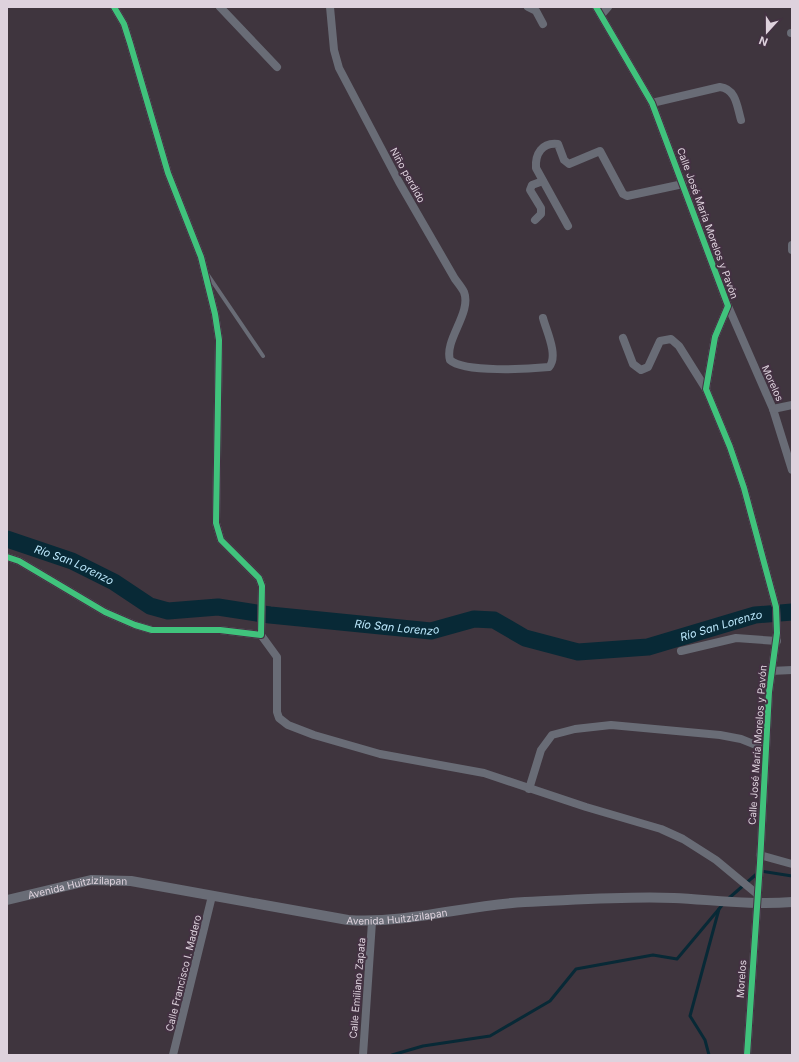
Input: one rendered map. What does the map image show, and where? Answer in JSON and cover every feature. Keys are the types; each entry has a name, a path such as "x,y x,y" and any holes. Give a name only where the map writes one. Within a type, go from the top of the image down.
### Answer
{"street":[{"path":"114,7 124,24 168,173 204,270 211,295 219,340 216,523 221,540 259,578 262,586 261,635 277,657 277,712 279,718 288,725 314,735 380,754 484,773 529,789 661,829 683,839 716,860 751,887 757,894"},
{"path":"220,7 277,67"},
{"name":"Niño perdido","path":"330,7 334,50 339,68 399,182 455,280 464,292 465,300 463,312 450,348 450,360 459,365 487,368 527,369 549,367 553,361 552,353 542,318"},
{"path":"528,7 536,11 543,24"},
{"name":"Calle José María Morelos y Pavón","path":"596,7 652,103 728,306 715,337 706,389 730,447 744,488 776,607 777,637 771,671 759,878 756,904"},
{"path":"601,15 608,7"},
{"path":"652,103 720,87 726,88 733,94 741,120"},
{"path":"568,226 536,168 535,158 539,151 545,146 555,143 559,145 564,160 569,164 600,151 623,194 627,196 683,184"},
{"path":"535,220 541,214 541,208 530,190 532,186 543,181"},
{"path":"792,245 792,250"},
{"name":"Morelos","path":"728,306 773,408 792,470"},
{"path":"623,338 633,364 641,370 648,367 660,341 671,339 679,346 706,389"},
{"path":"773,408 792,405"},
{"path":"7,557 19,561 105,612 135,625 152,630 220,630 261,635"},
{"path":"681,651 736,638 777,637"},
{"path":"771,671 792,670"},
{"path":"529,789 542,750 552,735 575,729 610,726 720,735 741,739 766,749"},
{"path":"760,859 792,864"},
{"name":"Avenida Huitzizilapan","path":"7,900 91,880 131,881 348,920 372,922 398,920 480,906 524,902 674,898 756,904 792,902"},
{"name":"Calle Francisco I. Madero","path":"173,1055 212,896"},
{"name":"Morelos","path":"747,1055 756,904"},
{"name":"Calle Emiliano Zapata","path":"363,1055 372,922"}],"lane":[{"path":"204,270 263,356"}],"waterway":[{"name":"Río San Lorenzo","path":"7,539 72,561 114,582 150,606 168,611 218,607 270,615 431,631 474,619 494,620 525,638 578,652 648,647 755,615 792,612"},
{"path":"729,898 760,871 792,876"},
{"path":"392,1055 423,1046 490,1036 550,1001 576,969 653,955 677,959 724,903"},
{"path":"709,1055 705,1040 690,1016 719,909"}],"cycle path":[{"path":"7,557 19,561 105,612 135,625 152,630 220,630 261,635 262,586 259,578 221,540 216,523 219,340 215,314 201,257 168,173 124,24 114,7"},
{"path":"596,7 652,103 728,306 715,337 706,389 730,447 744,488 776,607 777,633 769,692 760,863 747,1055"}]}
